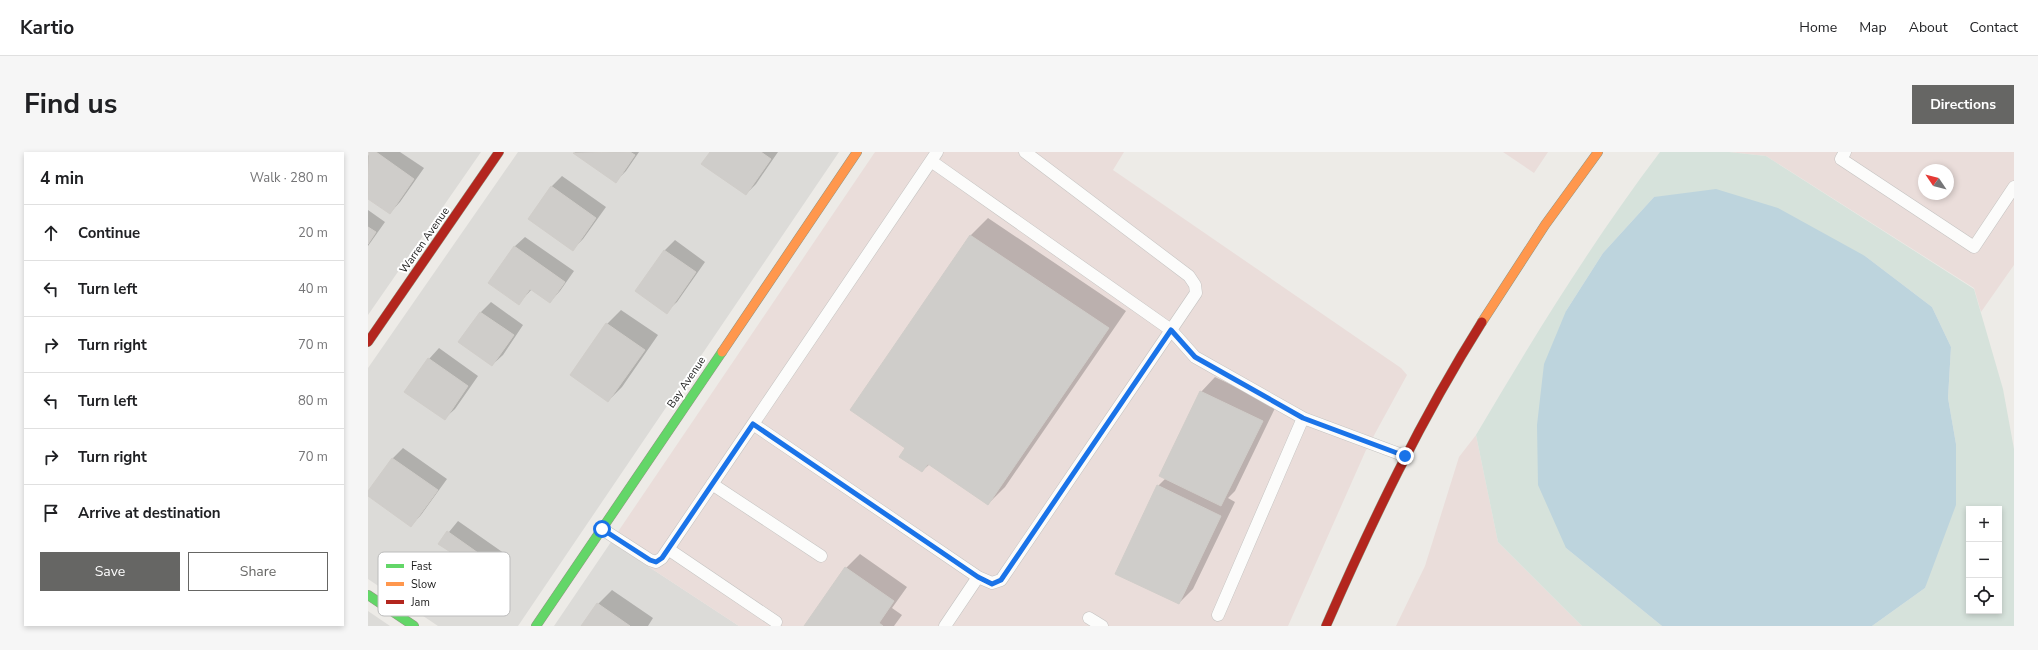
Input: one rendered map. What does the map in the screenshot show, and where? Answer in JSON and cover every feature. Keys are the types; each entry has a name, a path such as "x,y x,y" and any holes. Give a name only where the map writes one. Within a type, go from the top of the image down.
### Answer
{"street":[{"name":"Warren Avenue","path":"368,342 499,152"},
{"name":"Bay Avenue","path":"536,626 857,152"},
{"path":"1326,626 1366,535 1405,456 1461,356 1508,278 1563,198 1598,152"},
{"path":"368,595 378,602"},
{"path":"399,616 414,626"}],"lane":[{"path":"1845,152 1841,159 1974,247 2014,187"},
{"path":"753,424 978,577 992,584 1001,580 1196,293 1195,285 1190,276 1030,154"},
{"path":"602,529 650,560 656,562 668,549 934,156 1171,330 1195,357 1303,418 1405,456"},
{"path":"1218,615 1303,418"},
{"path":"712,484 820,556"},
{"path":"668,549 776,622"},
{"path":"945,626 978,577"},
{"path":"1089,618 1102,626"}],"shaded area":[{"path":"368,152 481,152 368,315"},
{"path":"518,152 839,152 518,626 438,626 423,616 510,616 510,552 378,552 378,586 368,579 368,368"},
{"path":"875,152 1124,152 1113,170 1401,368 1407,375 1366,450 1288,626 739,626 611,542"},
{"path":"1503,152 1548,152 1534,173"},
{"path":"1660,152 1729,152 1766,156 1974,289 2003,389 2014,449 2014,626 1872,626 1925,588 1956,444 1948,398 1951,347 1932,307 1865,256 1654,197 1603,253 1566,311 1566,548 1662,626 1582,626 1498,542 1476,435 1564,291"},
{"path":"1729,152 2014,152 2014,265 1981,312 1974,288 1766,156"},
{"path":"1476,435 1498,542 1582,626 1396,626 1425,566 1459,457"},
{"path":"611,542 739,626 554,626"},
{"path":"368,611 390,626 368,626"}],"water":[{"path":"1716,189 1778,208 1865,256 1932,307 1951,347 1948,398 1956,444 1956,505 1925,588 1872,626 1662,626 1566,548 1538,485 1537,425 1544,364 1566,311 1603,253 1654,197"}],"building":[{"path":"369,152 376,152 414,179 390,214 368,199"},
{"path":"630,152 635,155 616,183 573,153"},
{"path":"710,152 761,152 771,159 746,195 701,164"},
{"path":"551,186 596,218 573,251 528,219"},
{"path":"368,227 376,232 368,244"},
{"path":"970,235 1109,328 988,505 928,464 922,472 899,457 905,448 850,410"},
{"path":"514,246 565,282 550,303 530,289 519,305 488,283"},
{"path":"664,250 696,272 667,314 635,291"},
{"path":"480,312 514,335 492,366 458,342"},
{"path":"606,323 645,350 608,402 570,375"},
{"path":"428,358 468,386 445,420 404,392"},
{"path":"1200,391 1263,421 1221,506 1159,476"},
{"path":"392,458 438,490 411,527 368,496 368,491"},
{"path":"1157,485 1221,516 1179,604 1115,574"},
{"path":"447,531 477,552 450,552 438,544"},
{"path":"845,567 894,601 879,623 883,626 804,626"},
{"path":"597,603 630,626 581,626"}],"traffic: fast":[{"path":"536,626 722,352"},
{"path":"368,595 378,602"},
{"path":"399,616 414,626"}],"traffic: slow":[{"path":"722,352 857,152"},
{"path":"1482,322 1545,225 1598,152"}],"traffic: jam":[{"path":"368,342 499,152"},
{"path":"1326,626 1379,509 1398,471 1438,396 1482,322"}],"route":[{"path":"602,529 650,560 656,562 662,558 753,424 978,577 992,584 1001,580 1171,330 1195,357 1303,418 1405,456"}]}
